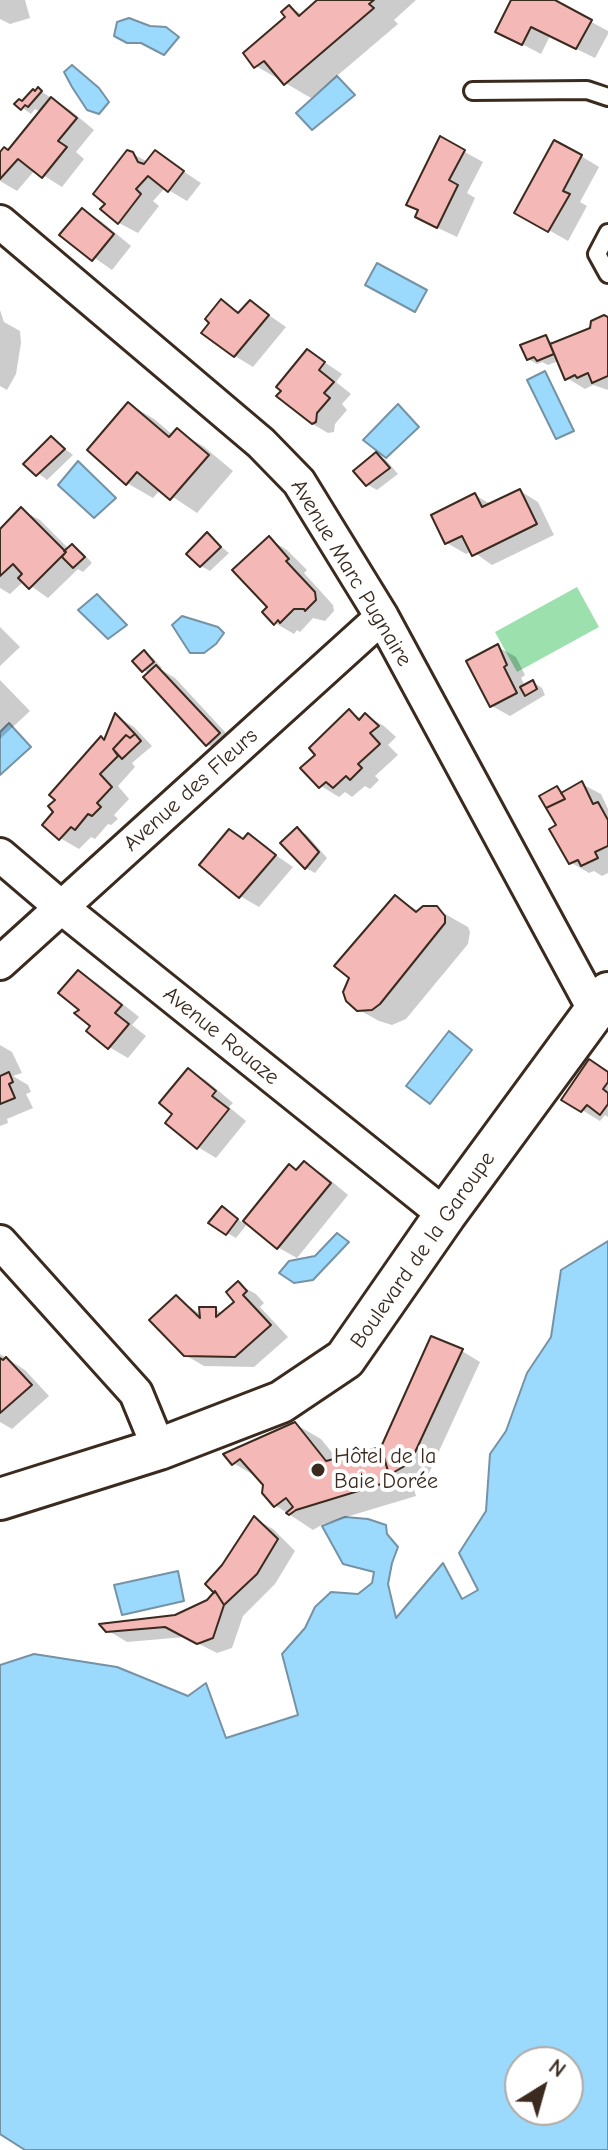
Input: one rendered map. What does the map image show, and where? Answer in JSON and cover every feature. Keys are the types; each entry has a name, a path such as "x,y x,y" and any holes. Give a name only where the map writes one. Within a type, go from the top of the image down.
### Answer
{"street":[{"name":"Avenue Marc Pugnaire","path":"0,222 261,443 299,482 382,617 602,1002"},
{"name":"Avenue des Fleurs","path":"0,963 382,617"},
{"name":"Avenue Rouaze","path":"0,855 445,1215"},
{"name":"Boulevard de la Garoupe","path":"0,1499 159,1449 281,1402 345,1359 445,1215 602,1002"},
{"path":"0,1242 136,1393 159,1449"}],"lane":[{"path":"473,91 587,90 608,97"},
{"path":"608,233 597,254 608,274"}],"green space":[{"path":"577,587 599,627 517,672 495,632"}],"water":[{"path":"129,18 150,26 166,27 179,37 164,55 141,43 127,43 114,36 117,22"},
{"path":"72,65 99,88 109,102 99,114 87,110 72,87 64,72"},
{"path":"337,76 355,95 312,130 296,113"},
{"path":"377,263 427,290 415,312 365,285"},
{"path":"545,371 574,431 556,439 527,380"},
{"path":"398,404 419,427 386,458 363,440"},
{"path":"78,461 116,498 94,518 58,485"},
{"path":"97,594 127,625 108,639 78,610"},
{"path":"182,616 218,627 224,633 204,653 190,653 172,625"},
{"path":"9,723 31,747 0,775 0,732"},
{"path":"449,1031 472,1050 430,1104 406,1086"},
{"path":"337,1233 349,1242 313,1280 294,1283 279,1273 289,1261 315,1256"},
{"path":"608,1241 608,2150 25,2150 0,2134 0,1665 34,1654 117,1667 188,1696 206,1683 226,1738 298,1715 282,1654 305,1628 315,1607 331,1592 358,1594 372,1583 374,1572 343,1564 322,1526 345,1517 368,1519 386,1525 387,1534 398,1547 388,1584 396,1618 443,1563 462,1599 478,1590 459,1553 486,1511 490,1454 506,1431 527,1373 551,1337 561,1270"},
{"path":"178,1571 184,1601 122,1615 114,1585"}],"building":[{"path":"317,0 374,0 369,4 374,8 284,85 264,61 254,68 243,53 285,17 281,12 289,5 299,16"},
{"path":"511,0 555,0 592,20 576,49 531,27 522,45 495,32"},
{"path":"38,87 42,91 28,107 25,105 21,110 14,104 19,99 22,101"},
{"path":"51,97 77,118 58,141 67,147 42,178 18,159 0,179 0,152 4,147 8,150"},
{"path":"440,136 465,150 449,180 458,185 437,228 415,217 418,210 406,205"},
{"path":"554,140 582,155 563,191 570,194 548,232 514,213"},
{"path":"127,150 144,164 155,150 184,171 168,192 148,176 136,189 141,194 118,224 100,209 105,204 93,194"},
{"path":"82,208 114,234 92,261 59,235"},
{"path":"221,299 238,313 250,300 269,315 234,357 201,333 209,323 205,319"},
{"path":"604,315 608,317 608,376 592,383 588,373 565,380 550,344 590,328 591,321"},
{"path":"546,335 554,354 537,361 534,357 527,360 520,345"},
{"path":"307,349 325,362 319,370 334,382 324,393 330,398 312,424 276,396 281,391 276,387"},
{"path":"128,402 169,437 177,428 209,455 170,500 137,472 126,485 87,450"},
{"path":"51,436 65,449 36,476 23,464"},
{"path":"376,452 390,468 366,486 353,471"},
{"path":"520,489 537,524 472,556 462,536 445,544 431,515 475,493 482,507"},
{"path":"21,507 66,552 29,589 18,578 22,574 13,564 0,576 0,529"},
{"path":"207,532 221,547 200,567 186,554"},
{"path":"269,536 289,559 286,561 315,592 316,600 305,611 294,609 274,625 262,612 267,607 232,570"},
{"path":"72,544 85,557 73,568 62,557"},
{"path":"498,644 507,665 504,667 517,693 490,707 466,661"},
{"path":"144,650 154,662 142,672 132,661"},
{"path":"156,665 220,733 206,746 143,677"},
{"path":"533,680 537,689 525,696 520,687"},
{"path":"349,709 359,720 365,713 379,726 370,733 380,744 358,764 362,768 350,780 346,776 333,788 326,782 319,788 300,768 315,755 309,748"},
{"path":"115,713 135,734 130,738 126,735 113,749 118,756 100,774 112,787 97,803 101,807 92,816 88,814 75,830 71,827 59,840 42,825 53,812 48,806 55,800 49,795 101,736 104,740"},
{"path":"135,734 141,741 122,759 113,749 126,735 130,738"},
{"path":"582,781 593,804 598,802 608,820 608,846 595,852 598,858 581,866 578,860 569,864 549,829 556,825 546,808 565,799 561,793"},
{"path":"557,786 565,799 546,808 539,796"},
{"path":"297,827 319,852 305,869 280,843"},
{"path":"229,829 243,839 248,833 276,855 239,898 199,865"},
{"path":"395,895 416,912 423,906 437,906 445,916 445,923 380,1004 372,1010 357,1011 346,1001 343,992 349,978 334,966"},
{"path":"78,970 122,1005 115,1013 129,1024 108,1049 86,1031 90,1026 74,1013 79,1010 58,993"},
{"path":"589,1059 608,1072 608,1082 603,1089 608,1093 608,1104 600,1115 587,1105 581,1112 561,1100"},
{"path":"188,1068 216,1091 212,1096 229,1109 197,1149 165,1123 172,1114 159,1103"},
{"path":"9,1072 13,1082 9,1084 15,1098 0,1104 0,1076"},
{"path":"304,1161 331,1183 277,1249 243,1221 289,1164 296,1170"},
{"path":"222,1206 238,1219 226,1235 208,1223"},
{"path":"238,1281 247,1291 243,1295 271,1325 235,1357 184,1356 149,1320 176,1295 200,1318 199,1307 216,1307 216,1317 234,1302 226,1292"},
{"path":"431,1336 463,1349 410,1463 389,1475 381,1447"},
{"path":"6,1357 32,1385 0,1413 0,1358 3,1360"},
{"name":"Hôtel de la Baie Dorée","path":"295,1422 326,1461 381,1447 391,1481 296,1510 289,1515 286,1513 293,1507 286,1498 274,1507 262,1493 263,1485 240,1459 232,1465 223,1454"},
{"path":"254,1516 278,1539 257,1574 224,1605 215,1591 205,1584 222,1565"},
{"path":"215,1591 224,1605 213,1638 197,1644 165,1627 106,1632 99,1624 175,1615 207,1600"}],"place":[{"name":"Hôtel de la Baie Dorée","path":"318,1470"}]}
